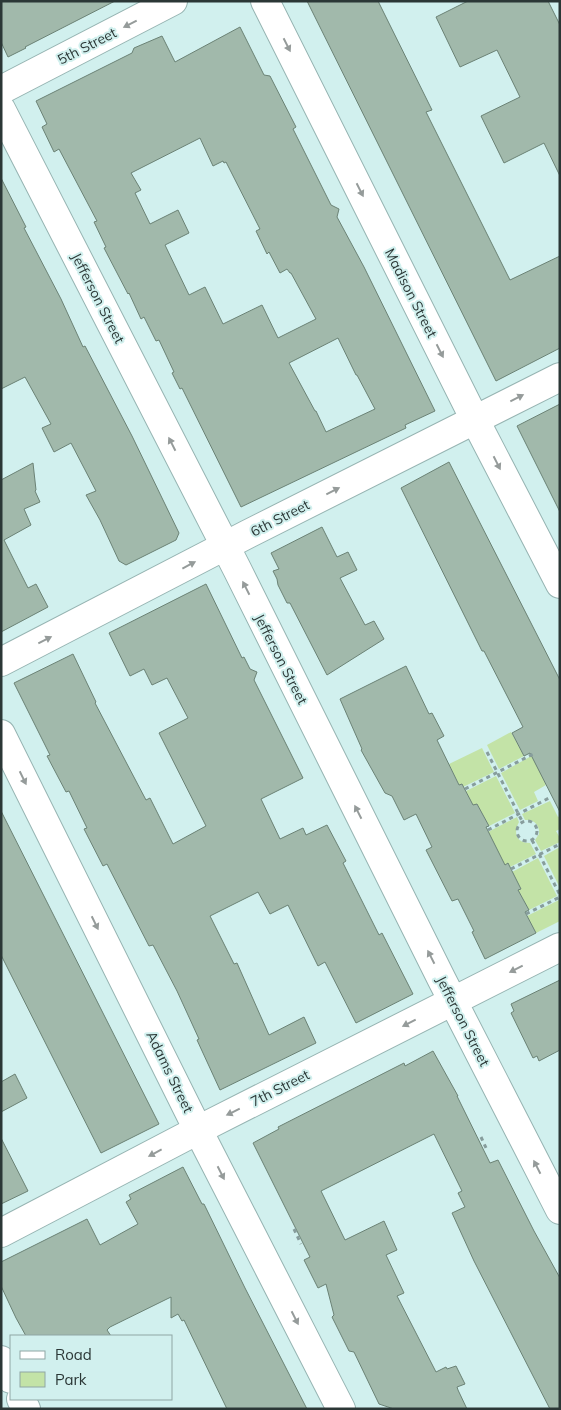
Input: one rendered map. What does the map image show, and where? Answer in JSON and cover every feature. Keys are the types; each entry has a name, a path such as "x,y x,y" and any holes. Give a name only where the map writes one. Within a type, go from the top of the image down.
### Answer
{"street":[{"name":"5th Street","path":"1,90 174,1"},
{"name":"Madison Street","path":"265,1 475,420 560,584"},
{"name":"Jefferson Street","path":"1,109 225,546 452,1001 560,1210"},
{"name":"6th Street","path":"1,662 225,546 560,377"},
{"name":"Adams Street","path":"1,734 198,1130 341,1409"},
{"name":"7th Street","path":"1,1233 198,1130 560,947"},
{"path":"1,1360 10,1378"}],"path":[{"path":"487,752 523,823"},
{"path":"464,789 533,754"},
{"path":"488,830 549,798"},
{"path":"530,822 536,826 536,836 532,840 522,840 518,835 518,829 523,823 530,822"},
{"path":"526,914 560,896 532,840"},
{"path":"511,870 560,844"},
{"path":"482,1137 488,1150"},
{"path":"294,1229 301,1244"}],"green space":[{"path":"511,732 524,756 499,769 487,745"},
{"path":"482,748 494,772 463,787 462,784 459,785 449,764"},
{"path":"533,755 546,785 534,792 538,801 520,810 501,773"},
{"path":"496,776 515,813 489,826 477,804 473,806 466,791"},
{"path":"550,801 558,817 560,816 560,829 556,831 560,842 541,851 535,840 539,834 537,825 534,822 525,820 522,814"},
{"path":"517,817 519,822 516,830 517,837 525,843 530,843 536,854 510,867 508,864 503,866 488,832"},
{"path":"560,847 560,888 544,856"},
{"path":"538,858 557,896 529,910 518,890 521,889 512,872"},
{"path":"559,900 560,921 536,933 527,916"}],"building":[{"path":"1,1 115,1 8,57 1,42"},
{"path":"307,1 378,1 432,110 426,112 510,280 560,256 560,348 496,381"},
{"path":"468,1 548,1 560,25 560,176 544,143 504,163 481,116 520,97 497,50 460,67 436,17"},
{"path":"240,27 264,75 270,76 296,127 293,129 331,205 339,209 337,217 364,267 435,411 405,425 406,428 241,507 182,388 180,389 172,373 174,372 159,340 156,341 144,317 141,319 104,248 106,247 94,222 97,221 59,149 54,152 42,127 47,124 36,101 132,53 134,48 162,36 175,62","holes":["200,138 213,166 223,161 224,163 226,162 260,229 256,231 267,254 269,252 280,273 287,269 291,273 316,319 278,338 262,305 223,324 205,287 189,295 165,245 189,233 178,210 150,224 135,193 141,190 131,173","338,338 375,409 326,432 289,363"]},
{"path":"1,178 83,347 85,346 132,436 179,533 176,540 126,565 119,561 86,495 96,491 71,443 54,452 42,428 51,424 25,377 1,389"},
{"path":"560,404 560,512 517,426"},
{"path":"449,462 560,680 560,812 530,753 524,756 512,733 523,727 484,651 482,651 401,488"},
{"path":"33,463 35,491 40,502 24,509 31,525 4,540 28,588 36,584 48,607 1,632 1,480"},
{"path":"322,527 337,557 348,552 357,570 340,578 365,625 374,621 384,639 327,675 290,603 287,603 278,585 273,571 279,569 271,553"},
{"path":"206,584 242,658 244,657 250,669 257,672 254,680 303,778 261,799 280,839 303,828 306,835 327,825 346,861 343,863 379,935 382,933 413,994 356,1023 325,962 318,966 288,905 270,914 258,892 210,916 234,964 237,963 269,1035 304,1017 316,1043 220,1090 177,991 153,945 149,946 107,864 103,866 84,829 87,828 69,791 66,792 47,756 50,755 14,683 73,654 95,703 146,800 150,798 173,844 206,826 159,733 188,718 167,678 152,685 144,669 130,676 109,633"},
{"path":"406,666 429,714 432,713 444,736 437,740 459,785 462,784 473,805 477,804 489,826 486,827 505,865 508,863 521,889 518,890 529,910 525,912 536,933 485,959 458,899 452,901 426,850 432,847 416,814 404,820 392,796 385,793 361,750 340,699"},
{"path":"1,811 159,1124 101,1153 1,955"},
{"path":"560,980 560,1050 539,1061 537,1056 533,1058 511,1013 514,1011 511,1004"},
{"path":"433,1051 458,1096 490,1163 498,1160 560,1278 560,1409 550,1409 474,1261 452,1213 465,1207 458,1193 462,1191 434,1134 321,1191 345,1240 384,1221 397,1250 386,1255 404,1293 397,1296 436,1372 446,1367 447,1369 456,1366 465,1384 457,1387 467,1409 394,1409 379,1404 354,1352 349,1351 332,1317 334,1315 326,1284 318,1288 304,1260 310,1257 253,1143 279,1129 278,1127 404,1063 405,1066"},
{"path":"15,1074 27,1098 1,1112 1,1082"},
{"path":"1,1138 28,1191 1,1204"},
{"path":"183,1167 202,1204 204,1204 307,1409 227,1409 184,1320 182,1321 178,1314 171,1318 171,1297 110,1327 107,1330 110,1335 25,1335 1,1286 1,1262 87,1219 100,1245 138,1224 126,1202 131,1199 129,1195"}]}
